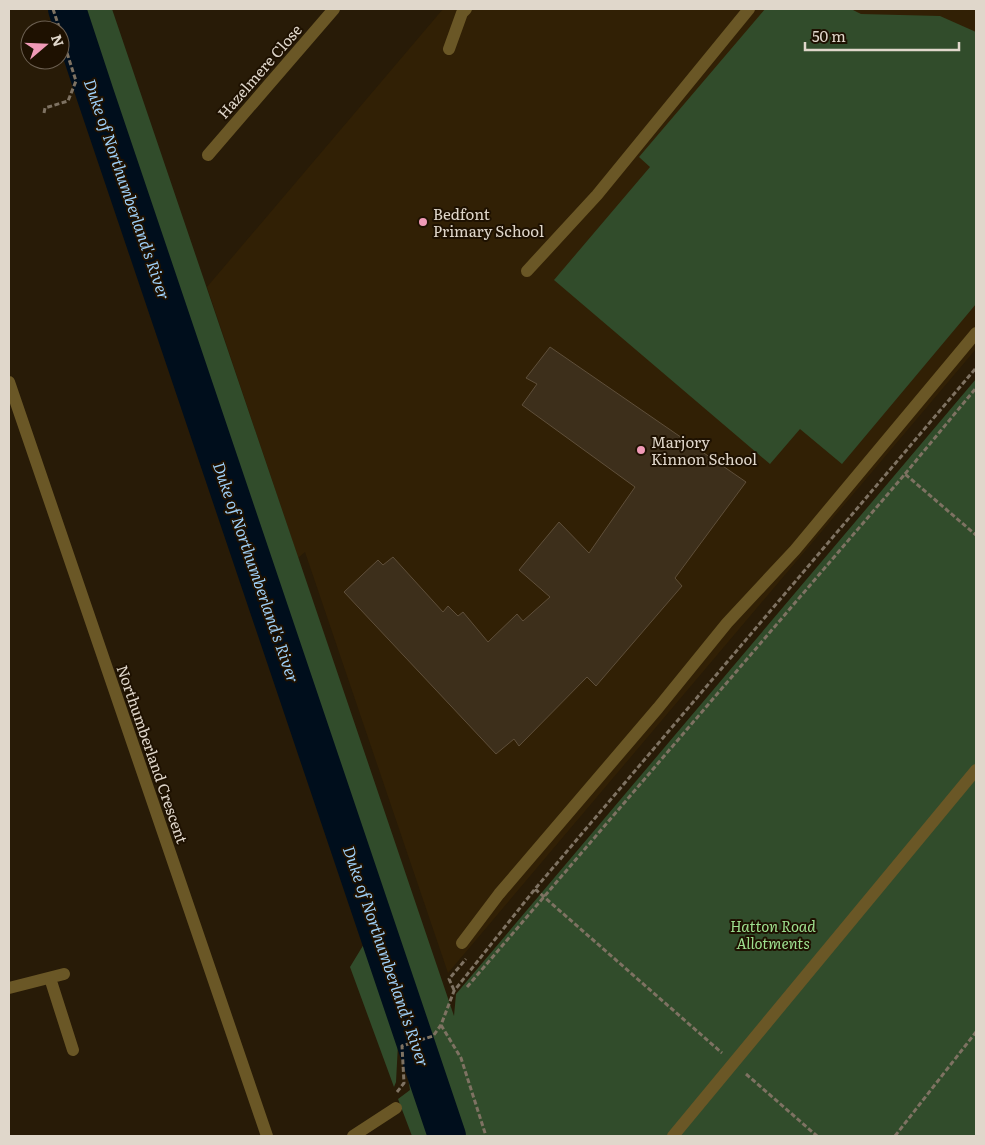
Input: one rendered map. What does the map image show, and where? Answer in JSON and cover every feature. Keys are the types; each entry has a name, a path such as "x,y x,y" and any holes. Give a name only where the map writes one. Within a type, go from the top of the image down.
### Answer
{"street":[{"name":"Hazelmere Close","path":"208,155 334,9"},
{"path":"449,49 462,13 466,9"},
{"path":"527,271 597,195 749,9"},
{"path":"462,944 499,894 658,708 727,623 794,550 976,333"},
{"name":"Northumberland Crescent","path":"9,382 267,1136"},
{"path":"672,1136 976,770"},
{"path":"9,988 64,974"},
{"path":"50,978 73,1050"},
{"path":"353,1136 396,1108"}],"path":[{"path":"44,113 45,108 68,101 76,81 70,62"},
{"path":"396,1108 393,1097 404,1083 402,1046 433,1036 440,1025 454,991 535,889 976,368"},
{"path":"467,987 905,474 976,388"},
{"path":"905,474 976,535"},
{"path":"535,889 817,1136"},
{"path":"440,1025 461,1058 486,1136"},
{"path":"895,1136 976,1032"}],"shaded area":[{"name":"Marjory Kinnon School","path":"443,9 976,9 976,349 448,973 305,552 298,558 207,287"}],"green space":[{"name":"Hatton Road Allotments","path":"81,9 112,9 454,1016 456,994 976,379 976,1136 462,1136"},
{"path":"765,9 851,9 861,14 940,16 976,32 976,304 842,464 800,429 770,464 554,280 650,167 639,157"},
{"path":"367,939 400,1042 398,1044 396,1082 394,1087 350,967"},
{"path":"406,1049 436,1136 412,1136 398,1099 410,1090 404,1050"}],"building":[{"path":"550,347 746,482 675,578 682,586 596,686 587,677 519,746 514,739 496,754 344,592 378,560 383,565 393,557 443,612 448,606 458,616 463,612 488,642 517,614 523,621 550,597 519,570 559,522 589,553 635,487 522,405 537,384 526,378"}],"waterway":[{"name":"Duke of Northumberland's River","path":"67,9 447,1136"}],"place":[{"name":"Bedfont Primary School","path":"423,222"},
{"name":"Marjory Kinnon School","path":"641,450"}]}
